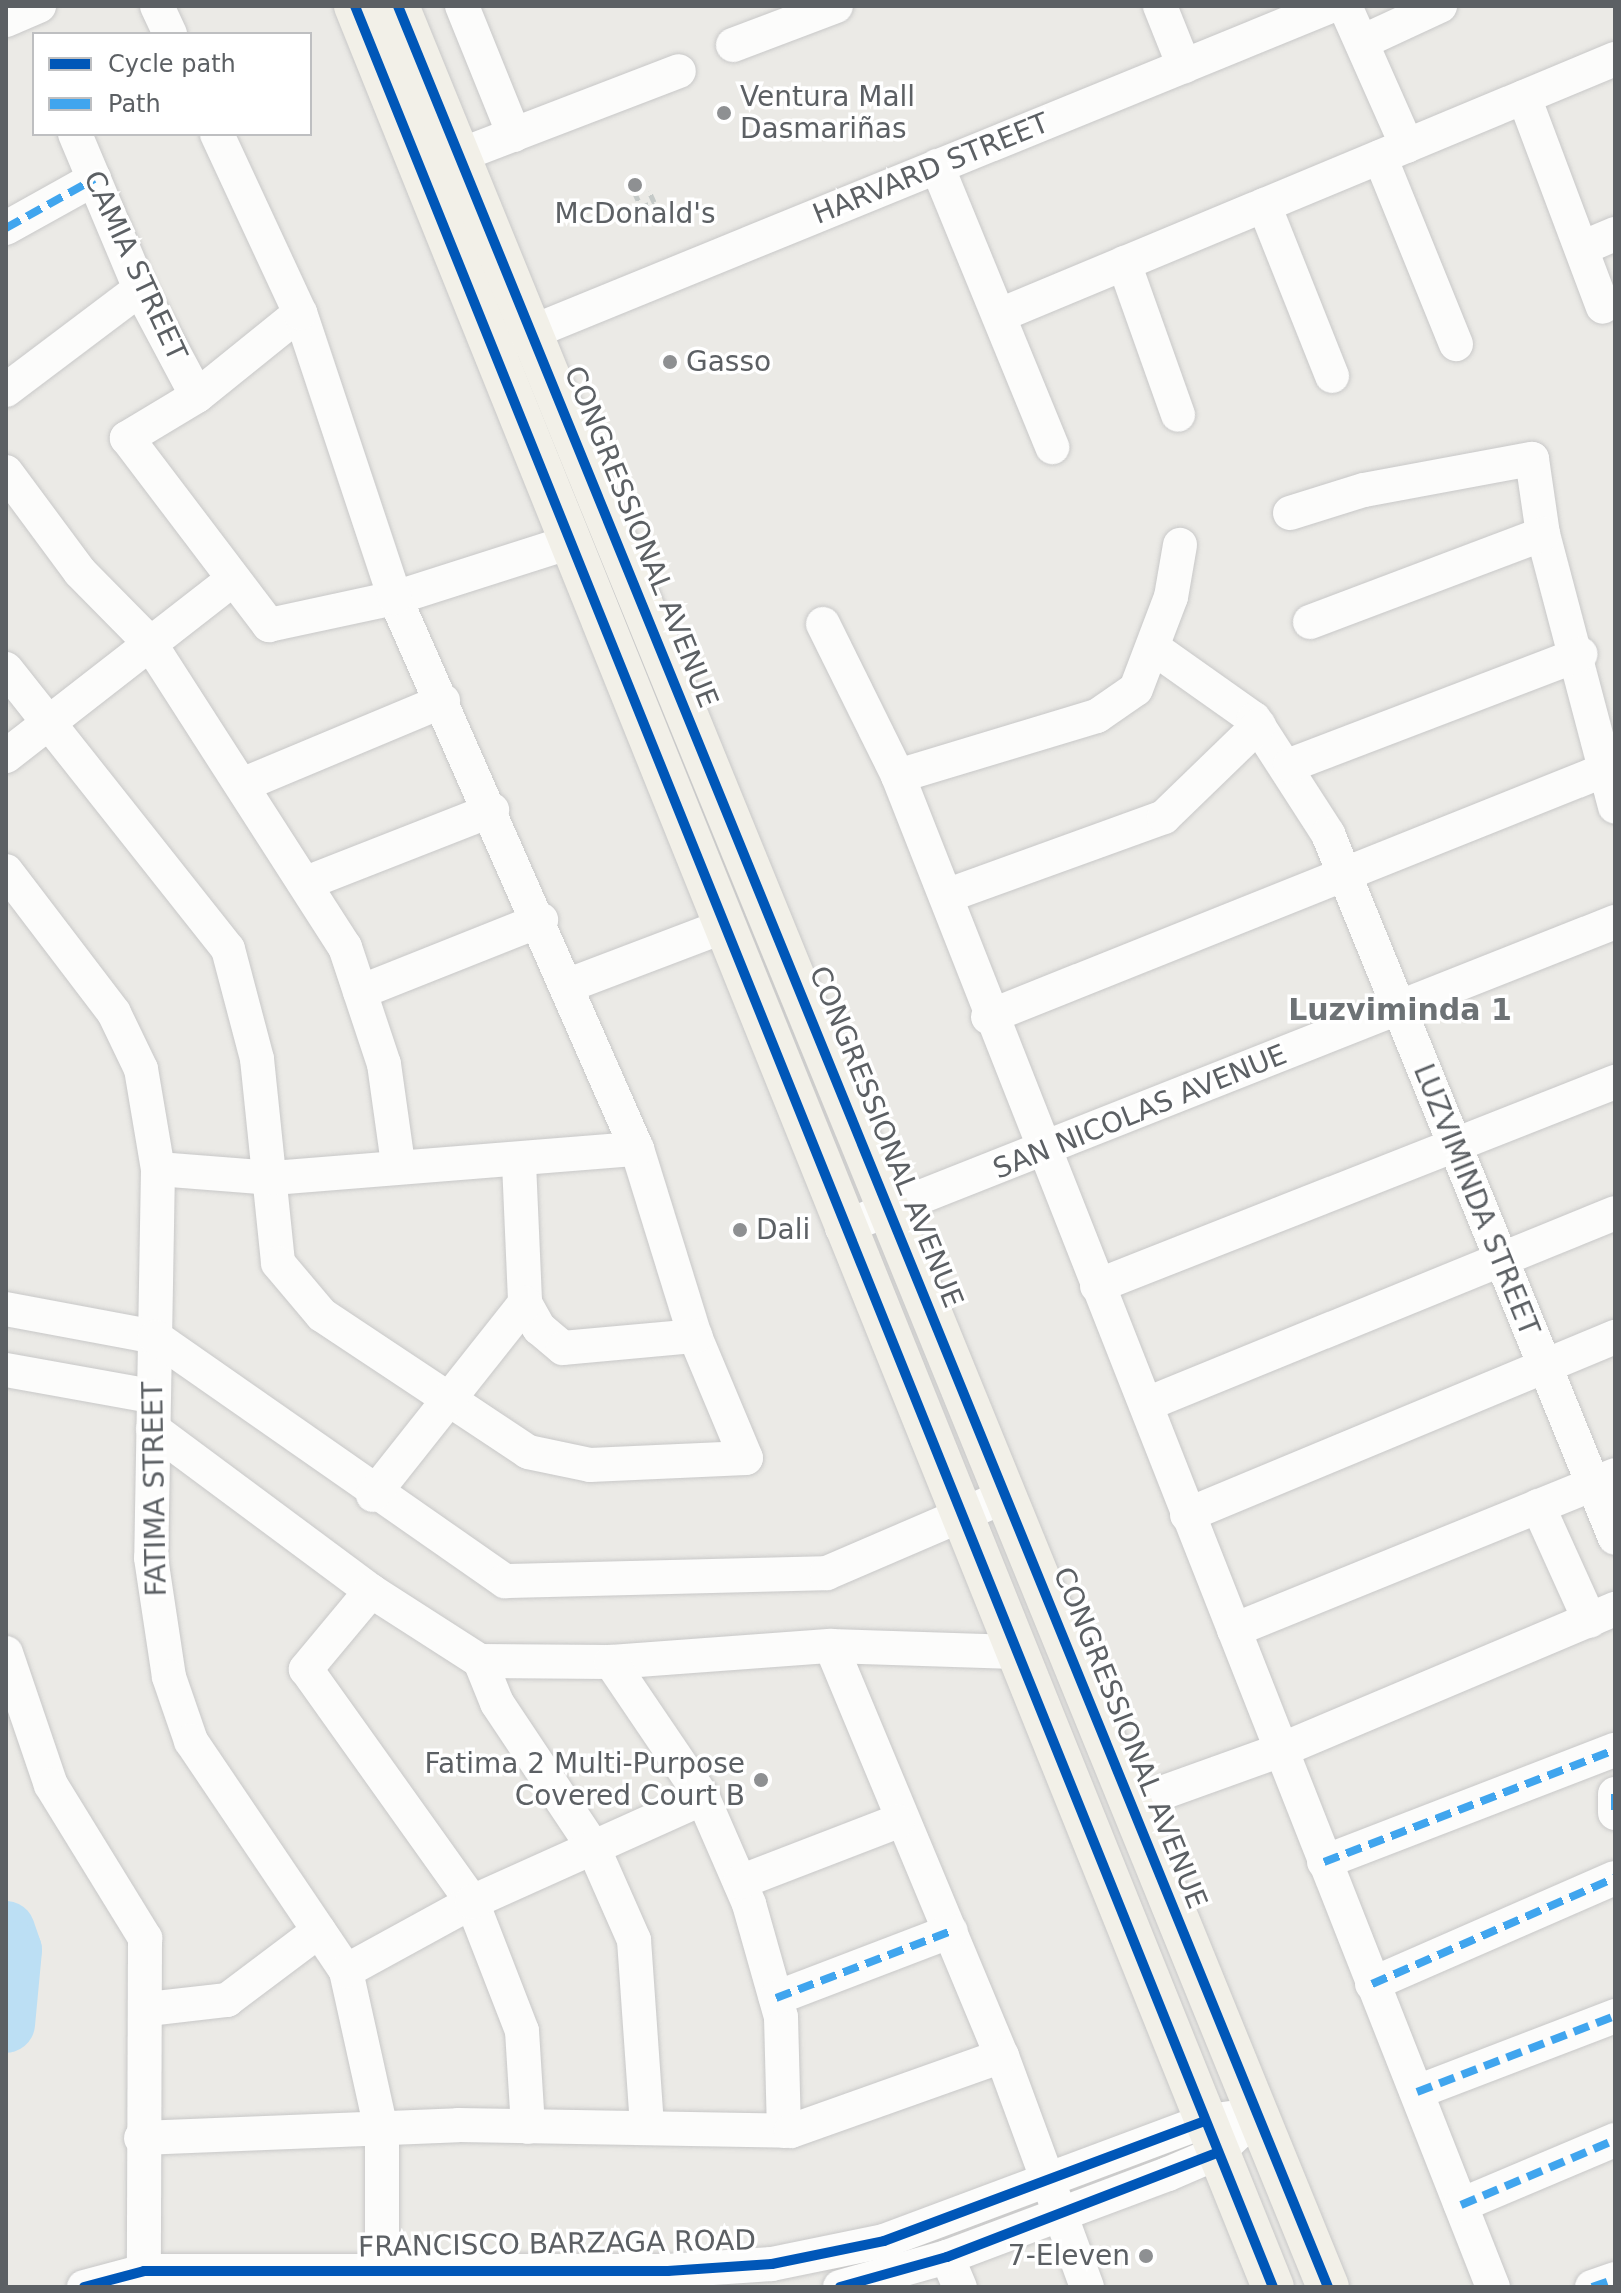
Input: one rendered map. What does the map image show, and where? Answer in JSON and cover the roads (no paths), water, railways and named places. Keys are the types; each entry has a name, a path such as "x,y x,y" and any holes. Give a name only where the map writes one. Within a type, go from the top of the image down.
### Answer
{"main road":[{"path":"355,6 842,1228 1147,1967 1210,2138 1273,2287"},
{"name":"CONGRESSIONAL AVENUE","path":"398,6 1328,2287"}],"street":[{"path":"157,6 169,32"},
{"path":"462,6 514,135"},
{"path":"733,45 836,6"},
{"path":"1160,6 1184,66"},
{"name":"HARVARD STREET","path":"491,349 1331,6"},
{"path":"1345,6 1362,42 1393,151 1456,344"},
{"path":"1362,42 1440,6"},
{"path":"1000,315 1615,59"},
{"path":"420,170 679,71"},
{"path":"1524,97 1603,307"},
{"name":"CAMIA STREET","path":"76,136 140,289 197,396"},
{"path":"6,669 228,949 248,1008 273,1178 278,1263 322,1315 528,1452 590,1465 746,1458 695,1336 637,1149 541,920 395,598 300,313 218,136"},
{"path":"937,166 1052,447"},
{"path":"6,228 94,179"},
{"path":"1264,205 1332,376"},
{"path":"1582,248 1615,234"},
{"path":"1124,263 1178,415"},
{"path":"6,390 140,289"},
{"path":"300,313 197,396 127,438 269,625 395,598 570,542"},
{"path":"1290,513 1364,490 1532,459 1543,534 1580,654 1615,807"},
{"path":"6,472 80,572 149,642 345,947 384,1064 398,1163"},
{"path":"1310,622 1543,534"},
{"path":"898,776 1097,716 1136,689 1155,649 1180,545"},
{"path":"6,756 233,579"},
{"path":"823,624 898,776 946,896 988,1017 1147,1404 1187,1515 1493,2287"},
{"name":"LUZVIMINDA STREET","path":"1155,649 1259,725 1290,765 1345,876 1543,1366 1602,1480 1615,1538"},
{"path":"1290,765 1580,654"},
{"path":"242,785 443,701"},
{"path":"946,896 1164,817 1259,725"},
{"path":"988,1017 1605,770"},
{"path":"306,883 492,810"},
{"name":"FATIMA STREET","path":"6,871 114,1013 141,1069 158,1169 151,1558 169,1677 191,1741 346,1971 382,2133 382,2279"},
{"path":"360,992 541,920"},
{"name":"SAN NICOLAS AVENUE","path":"842,1228 1043,1152 1615,922"},
{"path":"569,985 722,927"},
{"path":"1097,1286 1455,1148 1615,1082"},
{"path":"158,1169 273,1178 398,1163 519,1163 637,1149"},
{"path":"519,1163 525,1303 539,1328 563,1348 695,1336"},
{"path":"1147,1404 1615,1213"},
{"path":"373,1495 444,1399 525,1303"},
{"path":"6,1309 155,1337 293,1428 373,1495 505,1581 827,1573 963,1520 1006,1496"},
{"path":"1187,1515 1615,1337"},
{"path":"6,1370 152,1413 371,1591 480,1661 611,1662 831,1646 1015,1652"},
{"path":"1234,1630 1602,1480"},
{"path":"1131,1804 1281,1750 1603,1615 1538,1506"},
{"path":"371,1591 306,1669 472,1902 522,2031 528,2127"},
{"path":"831,1646 898,1821 951,1931 1002,2056 1043,2182 1087,2287"},
{"path":"6,1653 51,1785 145,1938 148,2009 141,2138 144,2279"},
{"path":"480,1661 497,1703 593,1847 634,1940 647,2124"},
{"path":"611,1662 703,1798 740,1882 776,1998 784,2131"},
{"path":"1324,1862 1615,1750"},
{"path":"1615,1794 1615,1813"},
{"path":"346,1971 472,1902 703,1798"},
{"path":"740,1882 898,1821"},
{"path":"1372,1984 1615,1878"},
{"path":"148,2009 227,2000 319,1931"},
{"path":"776,1998 951,1931"},
{"path":"1417,2092 1615,2016"},
{"path":"141,2138 382,2133 458,2125 647,2124 784,2131 1002,2056"},
{"name":"FRANCISCO BARZAGA ROAD","path":"840,2287 954,2272 1056,2215 1258,2114"},
{"name":"FRANCISCO BARZAGA ROAD","path":"84,2287 144,2279 668,2279 772,2264 884,2241 1043,2182 1210,2138"},
{"path":"1461,2205 1615,2140"},
{"path":"1592,2287 1615,2279"}],"waterway":[{"path":"6,1930 13,1950 6,2024"}],"place":[{"name":"Ventura Mall Dasmariñas","path":"724,113"},
{"name":"McDonald's","path":"635,185"},
{"name":"Gasso","path":"670,362"},
{"name":"Dali","path":"740,1230"},
{"name":"Fatima 2 Multi-Purpose Covered Court B","path":"761,1780"},
{"name":"7-Eleven","path":"1146,2256"}],"district":[{"name":"Luzviminda 1","path":"1400,1010"}]}
